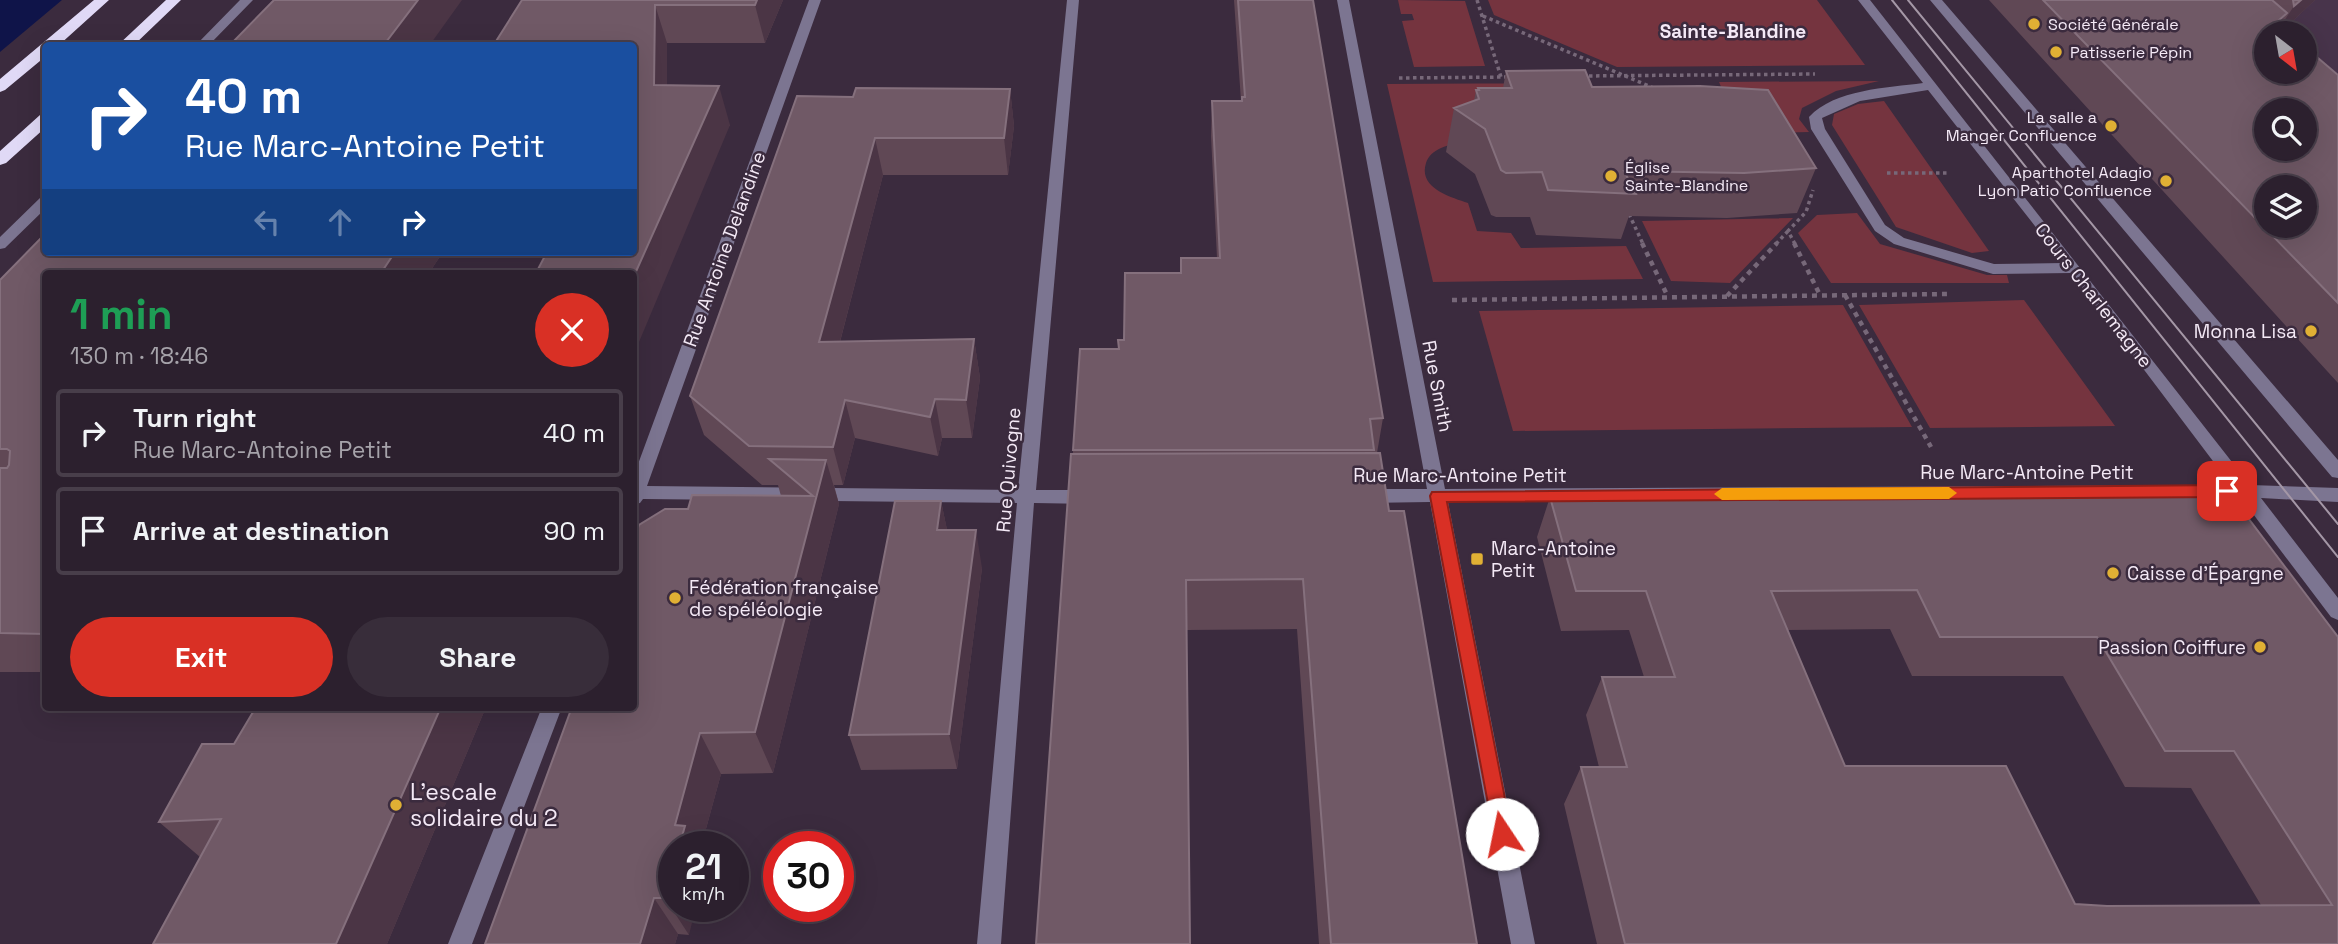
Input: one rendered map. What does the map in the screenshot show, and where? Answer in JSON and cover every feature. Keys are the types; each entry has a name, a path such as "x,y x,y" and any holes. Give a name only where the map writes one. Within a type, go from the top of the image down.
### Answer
{"highway":[{"path":"53,42 102,0"},
{"path":"128,42 174,0"},
{"path":"0,87 42,51"},
{"path":"0,160 42,122"}],"street":[{"path":"205,42 247,0"},
{"name":"Rue Antoine Delandine","path":"637,486 815,0"},
{"name":"Rue Quivogne","path":"989,944 1026,497 1073,0"},
{"name":"Rue Smith","path":"1343,0 1523,944"},
{"name":"Cours Charlemagne","path":"1864,0 2075,268 2338,612"},
{"path":"1936,0 2338,472"},
{"path":"1932,86 1872,94 1827,108 1815,117 1818,129 1880,228 1899,241 1993,268 2075,268"},
{"path":"0,245 42,204"},
{"path":"2246,491 2338,495"},
{"name":"Rue Marc-Antoine Petit","path":"1352,496 2246,491"},
{"path":"637,494 1110,497"},
{"path":"460,944 550,711"}],"path":[{"path":"1478,0 1501,77"},
{"path":"1483,16 1663,92"},
{"path":"1579,76 1826,74"},
{"path":"1707,76 1711,86"},
{"path":"1399,78 1514,77"},
{"path":"1727,296 1806,212 1816,182"},
{"path":"1629,214 1668,296"},
{"path":"1788,230 1820,295"},
{"path":"1452,300 1955,294"},
{"path":"1845,295 1931,447"}],"shaded area":[{"path":"0,0 62,0 0,52"},
{"path":"1398,0 1465,1 1485,66 1414,67 1402,21 1414,20 1412,14 1401,14"},
{"path":"1488,0 1817,0 1865,65 1617,67 1494,15"},
{"path":"2236,0 2338,0 2338,86 2317,68 2317,21 2261,21"},
{"path":"1879,81 1836,91 1802,108 1799,119 1809,132 1769,133 1735,119 1719,82"},
{"path":"1558,83 1467,140 1434,152 1426,163 1427,179 1437,190 1468,203 1477,231 1511,233 1521,248 1626,246 1643,279 1433,282 1387,84"},
{"path":"1884,101 1989,251 1972,253 1896,227 1832,125 1834,114 1858,104"},
{"path":"1857,213 1880,244 1987,275 2007,275 2009,283 1831,283 1798,233 1817,215"},
{"path":"1793,218 1730,283 1671,281 1642,221"},
{"path":"2024,300 2115,426 1930,428 1859,305"},
{"path":"1843,305 1912,427 1513,431 1479,311"}],"building":[{"path":"274,0 418,0 386,42 233,42"},
{"path":"522,0 757,0 755,5 655,5 654,85 719,86 637,270 538,270 545,256 637,256 637,42 496,42"},
{"path":"1238,0 1313,0 1383,418 1370,419 1374,450 1073,450 1080,349 1119,349 1118,340 1124,340 1125,273 1181,273 1181,258 1220,258 1212,101 1242,101 1242,97 1245,97"},
{"path":"2043,0 2272,0 2287,13 2278,21 2254,21 2254,84 2317,84 2317,57 2338,75 2338,303 2275,238 2317,238 2317,175 2254,175 2254,217"},
{"path":"1585,70 1592,87 1700,86 1768,90 1816,168 1744,173 1624,171 1636,194 1548,190 1542,172 1506,173 1501,170 1485,129 1454,108 1479,99 1476,90 1479,90 1478,88 1512,88 1506,71"},
{"path":"856,88 1010,89 1004,138 875,138 819,342 974,339 966,400 935,399 930,417 845,400 833,447 749,446 690,396 797,96 853,97"},
{"path":"42,237 42,256 392,256 383,270 42,270 42,634 0,633 0,468 7,468 9,465 10,451 0,449 0,280"},
{"path":"1380,453 1389,511 1404,511 1477,944 1331,944 1303,579 1186,580 1190,944 1036,944 1071,454"},
{"path":"769,459 826,460 755,732 700,733 675,825 685,826 684,831 658,831 658,898 654,898 640,944 485,944 571,711 637,711 637,531 639,525 665,509 688,509 692,495 813,496"},
{"path":"2230,494 2338,637 2338,944 1625,944 1581,767 1627,767 1602,677 1675,677 1646,591 1576,591 1550,497","holes":["1917,590 1940,637 2097,637 2165,751 2234,751 2332,905 2075,904 2006,766 1845,766 1771,591"]},
{"path":"895,501 941,501 937,530 976,530 949,734 849,735"},
{"path":"254,711 439,711 336,944 153,944 221,819 159,822 202,744 234,744"}],"tram line":[{"path":"1892,0 2338,557"},
{"path":"1908,0 2338,524"}],"slow traffic":[{"path":"1722,494 1949,493"}],"place":[{"name":"Société Générale","path":"2034,24"},
{"name":"Patisserie Pépin","path":"2056,52"},
{"name":"La salle a Manger Confluence","path":"2111,126"},
{"name":"Église Sainte-Blandine","path":"1611,176"},
{"name":"Aparthotel Adagio Lyon Patio Confluence","path":"2166,181"},
{"name":"Monna Lisa","path":"2311,331"},
{"name":"Marc-Antoine Petit","path":"1477,559"},
{"name":"Caisse d'Épargne","path":"2113,573"},
{"name":"Fédération française de spéléologie","path":"675,598"},
{"name":"Passion Coiffure","path":"2260,647"},
{"name":"L'escale solidaire du 2","path":"396,805"}],"district":[{"name":"Sainte-Blandine","path":"1733,31"}],"route":[{"path":"1502,834 1438,496 2227,491"}]}
